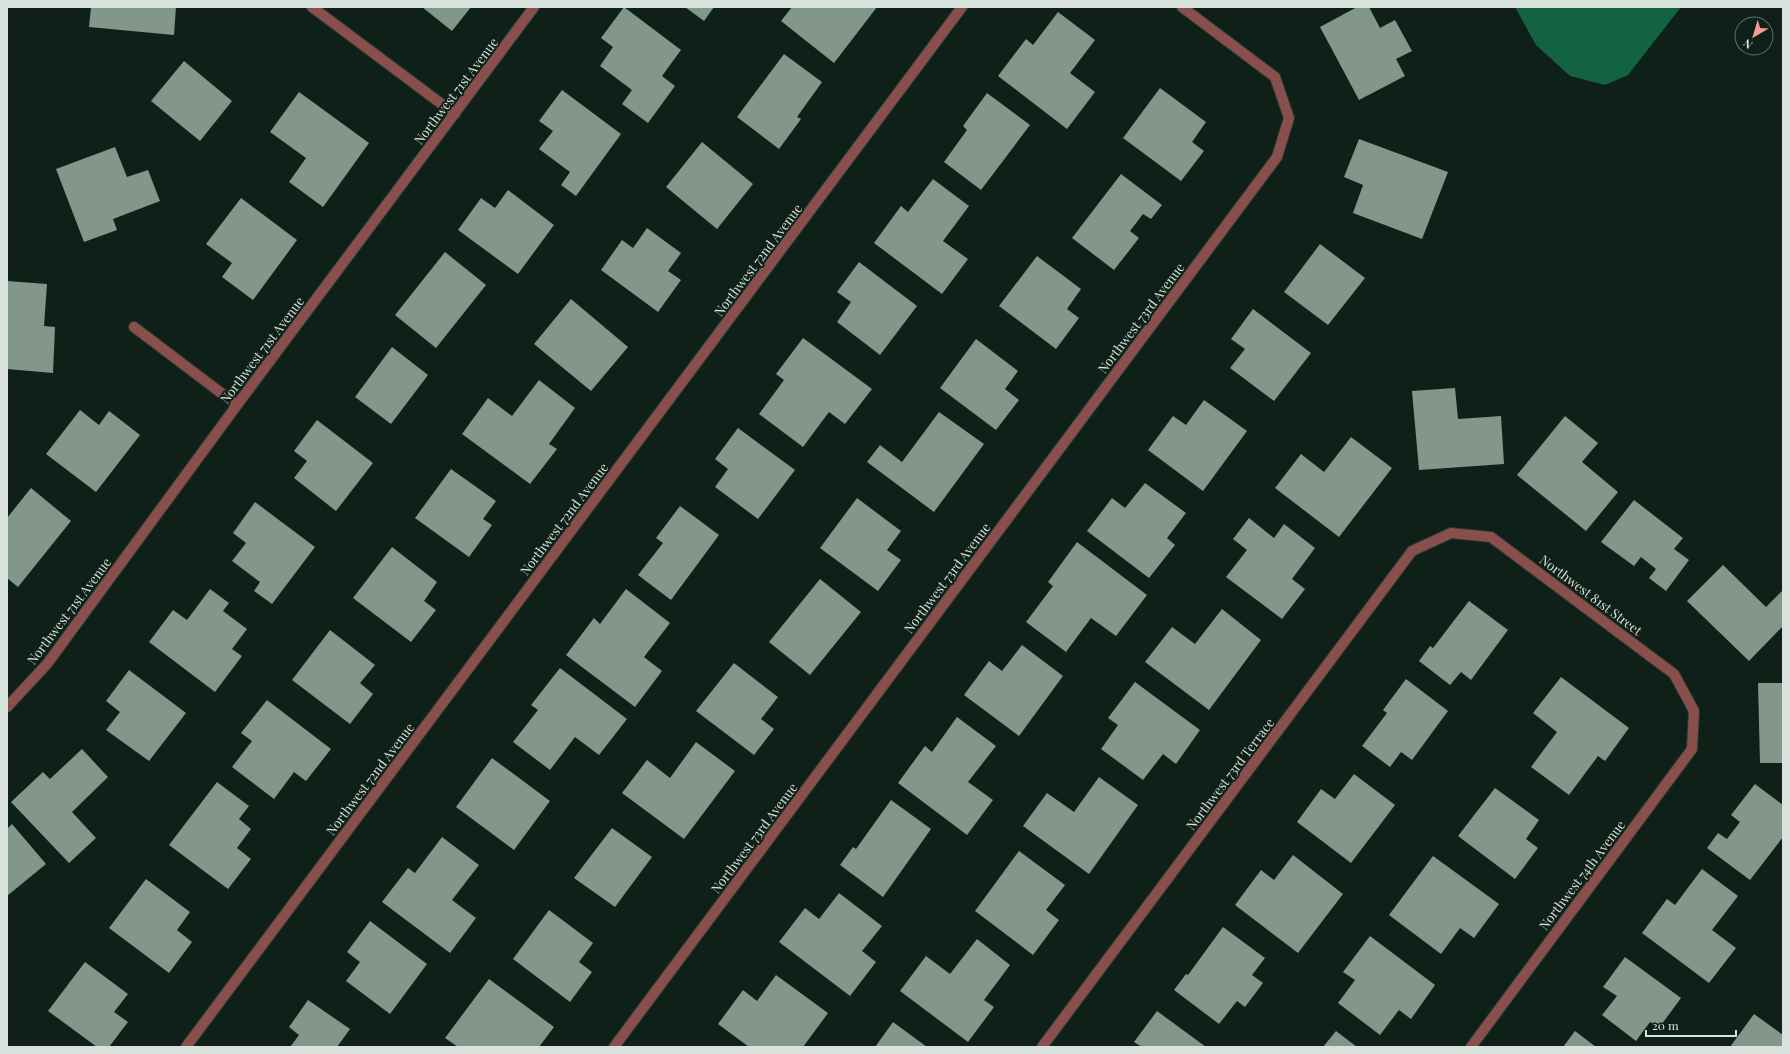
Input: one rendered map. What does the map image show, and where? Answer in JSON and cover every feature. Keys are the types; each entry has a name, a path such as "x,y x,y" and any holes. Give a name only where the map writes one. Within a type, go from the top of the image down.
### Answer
{"street":[{"path":"312,7 455,114"},
{"name":"Northwest 71st Avenue","path":"7,707 47,664 237,405 534,7"},
{"name":"Northwest 72nd Avenue","path":"186,1047 962,7"},
{"name":"Northwest 73rd Avenue","path":"614,1047 1277,157 1289,118 1275,77 1182,7"},
{"path":"134,327 237,405"},
{"name":"Northwest 81st Street","path":"1451,533 1491,537 1674,674 1694,711"},
{"name":"Northwest 73rd Terrace","path":"1042,1047 1412,551 1451,533"},
{"name":"Northwest 74th Avenue","path":"1471,1047 1692,749 1694,711"}],"shaded area":[{"path":"1515,7 1681,7 1628,75 1605,85 1570,76 1536,45"}],"building":[{"path":"91,7 176,7 174,35 89,27"},
{"path":"422,7 471,7 452,31"},
{"path":"624,7 681,50 662,76 675,86 648,123 622,104 632,90 600,66 613,47 601,38"},
{"path":"685,7 714,7 704,21"},
{"path":"792,7 877,7 834,63 781,21"},
{"path":"1357,7 1369,7 1380,28 1395,20 1412,51 1396,59 1405,76 1359,100 1320,27"},
{"path":"1058,12 1095,40 1070,73 1095,92 1067,129 998,76 1026,39 1033,45"},
{"path":"784,54 822,82 797,117 801,119 779,149 737,117"},
{"path":"184,61 232,101 200,141 151,101"},
{"path":"1160,88 1206,122 1192,142 1204,151 1181,181 1123,138"},
{"path":"562,90 621,134 576,196 561,185 570,172 539,149 553,131 539,121"},
{"path":"299,92 369,143 323,207 289,182 306,158 270,132"},
{"path":"987,93 1030,125 981,190 944,162 967,130 963,126"},
{"path":"1359,139 1448,172 1422,239 1353,213 1363,185 1344,177"},
{"path":"702,142 753,184 717,229 666,187"},
{"path":"115,147 127,177 148,170 160,201 113,219 117,230 84,242 56,169"},
{"path":"1121,174 1162,205 1151,219 1143,214 1130,231 1139,238 1114,270 1072,238"},
{"path":"933,179 969,206 943,241 968,259 942,294 874,243 901,206 908,212"},
{"path":"508,190 554,225 518,274 458,230 481,198 495,208"},
{"path":"241,198 297,240 253,300 222,277 232,263 206,244"},
{"path":"647,228 681,253 668,271 681,280 658,312 601,270 622,240 633,248"},
{"path":"1320,244 1365,278 1328,325 1284,292"},
{"path":"445,252 486,285 436,348 395,315"},
{"path":"1037,256 1081,289 1067,309 1079,318 1056,349 999,306"},
{"path":"859,262 917,306 880,355 837,322 851,302 837,292"},
{"path":"7,281 47,284 44,326 55,327 53,373 7,369"},
{"path":"571,299 628,347 591,391 534,344"},
{"path":"1253,309 1311,353 1274,401 1230,368 1245,349 1231,339"},
{"path":"803,338 872,389 845,424 829,412 803,447 759,414 784,380 776,374"},
{"path":"976,339 1018,371 1005,389 1019,400 996,430 940,388"},
{"path":"392,347 428,375 391,424 355,397"},
{"path":"539,380 575,408 549,444 557,449 530,484 462,434 488,398 512,416"},
{"path":"1455,388 1458,419 1501,416 1504,464 1419,470 1412,391"},
{"path":"1204,400 1247,431 1203,491 1148,450 1173,416 1186,425"},
{"path":"80,410 99,425 109,411 140,435 96,492 46,454"},
{"path":"939,412 984,444 934,512 867,462 880,445 902,462"},
{"path":"1565,416 1598,443 1582,462 1618,492 1586,531 1517,475"},
{"path":"317,420 373,463 336,511 294,478 307,461 294,451"},
{"path":"738,428 795,470 758,519 715,487 728,469 715,459"},
{"path":"1351,437 1392,468 1339,537 1275,488 1301,454 1324,472"},
{"path":"451,469 496,501 483,519 492,525 469,557 415,518"},
{"path":"1145,483 1186,513 1167,538 1175,545 1149,578 1087,531 1112,498 1125,508"},
{"path":"31,488 71,521 18,587 7,578 7,518"},
{"path":"857,498 901,531 887,550 901,560 878,591 820,548"},
{"path":"1634,500 1683,538 1674,549 1689,560 1666,591 1649,578 1656,569 1641,557 1634,566 1601,542"},
{"path":"255,502 315,547 272,604 254,591 260,582 232,561 246,543 233,533"},
{"path":"680,506 719,535 671,600 638,575 663,543 656,538"},
{"path":"1249,518 1274,538 1284,524 1315,548 1292,579 1305,589 1282,619 1226,577 1247,550 1233,539"},
{"path":"1077,542 1147,595 1116,636 1091,618 1066,652 1026,622 1053,586 1048,582"},
{"path":"392,547 437,582 424,601 436,610 411,642 353,598"},
{"path":"1723,565 1766,607 1783,590 1783,626 1749,661 1687,601"},
{"path":"820,579 861,612 810,675 769,642"},
{"path":"210,589 229,603 223,611 247,629 232,649 242,656 215,692 149,642 173,610 187,620"},
{"path":"626,589 670,623 644,657 662,671 635,707 566,655 594,618 600,624"},
{"path":"1469,601 1508,630 1471,680 1461,672 1450,685 1419,661 1430,646 1433,648"},
{"path":"1222,609 1261,640 1209,710 1145,662 1172,627 1195,644"},
{"path":"330,630 375,665 360,683 373,694 350,724 292,680"},
{"path":"1022,645 1063,676 1019,736 964,695 989,661 1002,671"},
{"path":"734,663 778,697 761,719 774,729 754,755 696,711"},
{"path":"560,668 627,719 599,755 575,737 550,770 513,742 538,710 531,705"},
{"path":"129,670 186,713 149,761 106,730 120,712 106,701"},
{"path":"1561,677 1629,728 1605,761 1598,756 1569,795 1531,767 1557,732 1533,713"},
{"path":"1406,679 1448,711 1412,760 1401,752 1390,767 1362,746 1387,713 1383,710"},
{"path":"1135,682 1200,730 1176,764 1163,754 1143,780 1101,749 1118,725 1108,718"},
{"path":"1758,683 1783,683 1783,763 1760,763"},
{"path":"267,700 331,749 306,781 294,772 274,799 232,767 252,741 241,733"},
{"path":"957,717 996,746 968,782 993,800 967,835 898,783 925,746 932,752"},
{"path":"696,742 735,771 684,839 622,793 647,760 670,778"},
{"path":"82,749 108,777 72,812 96,838 69,863 11,802 43,772 50,779"},
{"path":"492,758 550,801 514,850 456,807"},
{"path":"1354,774 1395,805 1351,863 1297,822 1321,789 1335,799"},
{"path":"1099,777 1138,805 1089,874 1023,826 1047,793 1074,812"},
{"path":"217,782 249,806 239,819 251,829 237,848 251,859 228,889 169,845"},
{"path":"1755,784 1783,805 1783,837 1750,880 1707,848 1718,833 1727,839 1740,822 1731,815"},
{"path":"1495,788 1539,820 1526,839 1538,848 1515,879 1458,836"},
{"path":"891,800 931,829 883,897 840,865 853,847 856,849"},
{"path":"12,824 46,864 7,896 7,829"},
{"path":"612,828 652,857 615,907 574,878"},
{"path":"442,837 479,865 452,900 476,918 450,953 382,902 408,868 415,873"},
{"path":"1019,851 1065,885 1046,910 1059,920 1033,955 975,911"},
{"path":"1293,855 1343,894 1298,953 1235,905 1261,870 1274,880"},
{"path":"1433,856 1499,904 1474,938 1460,928 1441,954 1389,915"},
{"path":"1702,869 1738,896 1712,930 1736,948 1709,983 1642,933 1667,899 1675,905"},
{"path":"146,879 190,912 177,930 192,942 169,973 109,928"},
{"path":"839,893 882,926 862,951 876,962 850,996 779,942 805,908 819,919"},
{"path":"549,910 593,943 579,962 592,972 570,1002 513,959"},
{"path":"370,921 427,964 390,1014 346,981 360,962 347,952"},
{"path":"1223,927 1265,958 1252,975 1263,983 1245,1007 1237,1001 1219,1024 1174,990 1186,974 1188,975"},
{"path":"1370,936 1435,985 1411,1019 1399,1010 1380,1035 1338,1003 1355,980 1343,972"},
{"path":"977,939 1010,965 984,1000 994,1007 968,1042 900,991 926,956 950,974"},
{"path":"1625,957 1681,998 1659,1028 1650,1022 1636,1041 1602,1015 1617,996 1603,987"},
{"path":"85,962 128,994 114,1012 128,1022 109,1047 97,1047 48,1011"},
{"path":"776,975 828,1013 803,1047 749,1047 718,1024 743,990 757,1001"},
{"path":"489,979 554,1027 539,1047 458,1047 445,1038"},
{"path":"308,1000 350,1029 337,1047 290,1047 299,1035 289,1027"},
{"path":"1157,1011 1206,1047 1142,1047 1134,1042"},
{"path":"1754,1014 1783,1035 1783,1047 1730,1047"},
{"path":"893,1022 927,1047 875,1047"},
{"path":"1336,1031 1357,1047 1323,1047"},
{"path":"1575,1031 1596,1047 1563,1047"}]}
